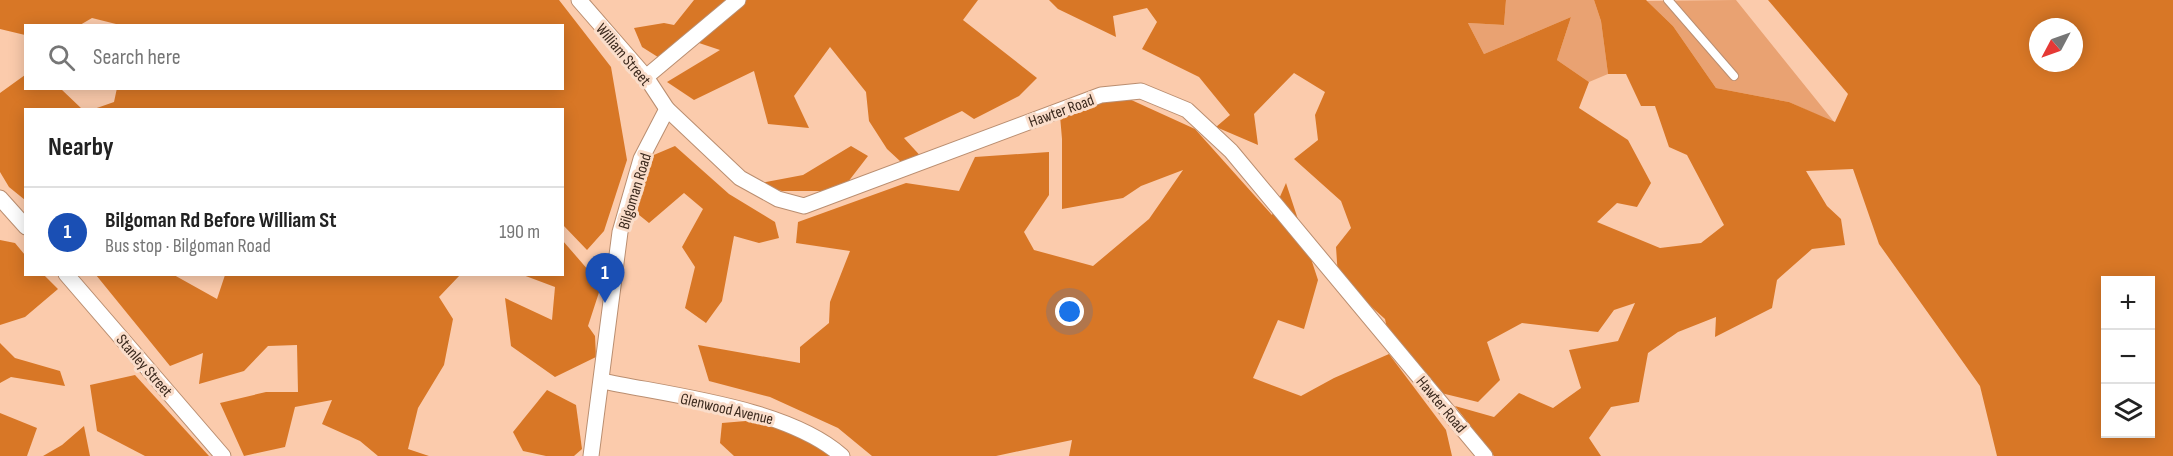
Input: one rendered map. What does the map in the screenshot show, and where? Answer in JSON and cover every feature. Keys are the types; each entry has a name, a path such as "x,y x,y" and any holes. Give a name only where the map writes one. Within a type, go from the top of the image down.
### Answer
{"street":[{"name":"William Street","path":"579,0 646,77 667,110"},
{"path":"646,77 738,0"},
{"name":"Hawter Road","path":"667,110 740,178 778,199 804,206 1101,95 1141,91 1187,110 1231,151 1485,456"},
{"name":"Bilgoman Road","path":"591,456 620,232 640,159 667,110"},
{"path":"0,198 24,225"},
{"name":"Stanley Street","path":"68,276 223,456"},
{"name":"Glenwood Avenue","path":"602,381 774,417 828,444 842,456"}],"lane":[{"path":"1668,0 1734,75"}],"shaded area":[{"path":"0,0 559,0 611,67 627,160 604,231 587,250 564,226 564,108 97,108 114,102 117,90 564,90 564,24 116,24 92,18 82,24 24,24 24,35 0,29"},
{"path":"694,0 978,0 963,20 1037,78 1019,96 974,119 962,111 904,138 925,161 901,162 887,149 869,121 866,92 830,47 794,96 809,128 768,124 754,71 694,100 667,82 720,50 699,43 661,59 642,47 634,28 664,23 674,25"},
{"path":"1049,0 1506,0 1504,25 1468,23 1484,54 1571,17 1557,60 1589,82 1579,108 1628,140 1651,183 1637,207 1617,203 1597,222 1660,248 1701,243 1724,225 1687,155 1669,147 1655,106 1641,106 1626,74 1608,74 1601,21 1594,0 1646,0 1673,26 1716,88 1789,102 1835,122 1848,94 1768,0 2173,0 2173,456 1997,456 1980,386 1879,244 1853,169 1806,171 1827,206 1841,219 1845,245 1812,249 1777,280 1772,308 1715,337 1716,317 1678,332 1648,353 1639,402 1611,407 1589,438 1601,456 1494,456 1455,406 1494,417 1519,393 1553,408 1581,388 1569,350 1618,341 1635,303 1614,310 1598,332 1522,323 1487,342 1500,380 1478,402 1441,393 1392,352 1385,319 1338,277 1336,247 1351,228 1341,201 1294,159 1318,140 1315,115 1325,92 1294,73 1254,114 1258,145 1216,127 1230,115 1199,77 1142,49 1157,22 1147,8 1113,16 1116,37 1058,9"},
{"path":"1506,0 1594,0 1601,21 1608,74 1589,82 1557,60 1571,17 1484,54 1468,23 1504,25"},
{"path":"1736,0 1835,123 1789,102 1716,88 1673,26 1647,1"},
{"path":"24,76 24,90 62,90 81,108 24,108 24,199 9,187 0,172 0,93"},
{"path":"1116,93 1195,129 1272,215 1286,183 1318,280 1304,329 1278,320 1253,378 1301,396 1334,378 1389,354 1446,430 1452,456 1069,456 1072,440 996,456 872,456 838,428 770,397 709,381 698,345 800,363 800,347 829,323 830,302 850,251 796,243 798,222 906,183 959,191 975,157 1049,152 1049,195 1024,232 1034,250 1093,266 1149,219 1183,170 1141,186 1123,198 1062,209 1062,139 1059,104"},
{"path":"675,146 729,194 775,222 779,238 759,243 734,236 722,301 706,323 685,308 695,267 682,247 703,209 684,193 649,223 628,206 649,157"},
{"path":"851,146 868,156 841,191 782,191 755,184 803,175"},
{"path":"0,240 15,243 24,254 24,276 45,276 58,289 25,317 0,325"},
{"path":"564,242 589,271 604,277 588,326 595,336 596,357 555,377 511,346 505,298 552,320 555,287 526,276 564,276"},
{"path":"97,276 176,276 217,299 225,276 459,276 439,297 453,319 444,365 418,408 408,449 429,456 378,456 360,441 322,424 332,400 295,407 285,447 244,456 220,403 266,392 298,392 297,345 268,346 244,371 199,384 203,353 170,366"},
{"path":"0,343 15,358 60,371 65,386 11,377 0,383"},
{"path":"135,375 209,456 145,456 97,431 90,385"},
{"path":"547,390 576,405 582,449 574,456 546,456 523,451 513,432"},
{"path":"0,413 37,428 27,456 0,456"},
{"path":"769,419 824,450 829,456 734,456 720,443 722,423"},
{"path":"84,426 90,456 43,456 62,445"}],"place":[{"name":"Bilgoman Rd Before William St","path":"605,303"}]}
